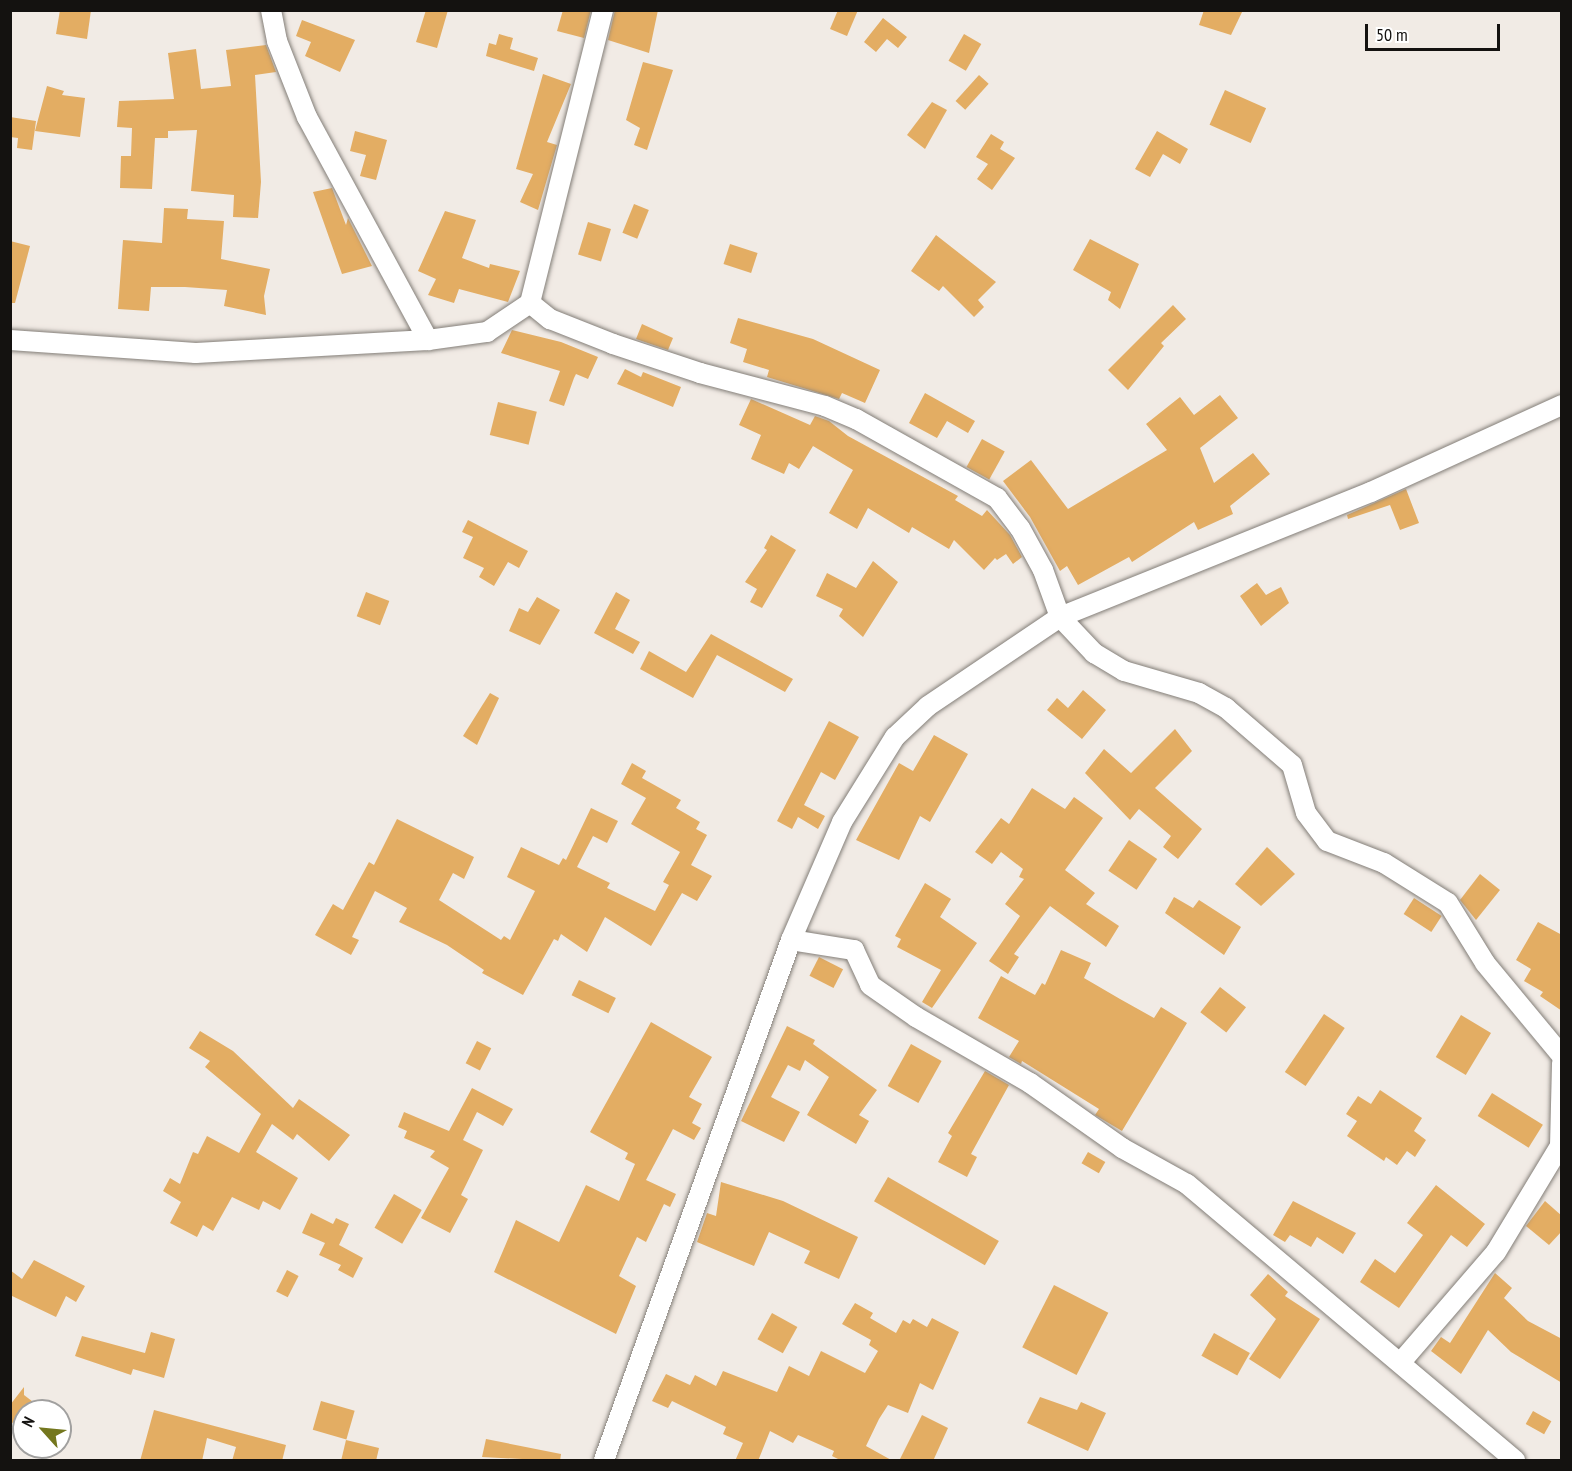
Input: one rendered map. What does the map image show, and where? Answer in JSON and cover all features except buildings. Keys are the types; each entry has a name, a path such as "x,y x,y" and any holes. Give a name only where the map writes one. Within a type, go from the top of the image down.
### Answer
{"street":[{"path":"271,10 277,41 307,117 428,340"},
{"path":"10,340 196,353 428,340 487,332 530,303 603,10"},
{"path":"530,303 550,319 613,344 700,373 825,406 856,419 997,498 1020,528 1039,562 1060,617 1094,653 1124,671 1200,693 1227,708 1292,765 1306,813 1328,841 1384,863 1448,903 1485,963 1562,1056"},
{"path":"604,1461 791,940 842,822 895,737 928,706 1060,617 1371,492 1562,405"},
{"path":"791,940 854,950 870,985 916,1017 1030,1083 1122,1148 1187,1184 1401,1362 1515,1461"},
{"path":"1401,1362 1496,1252 1560,1146 1562,1063"}]}
